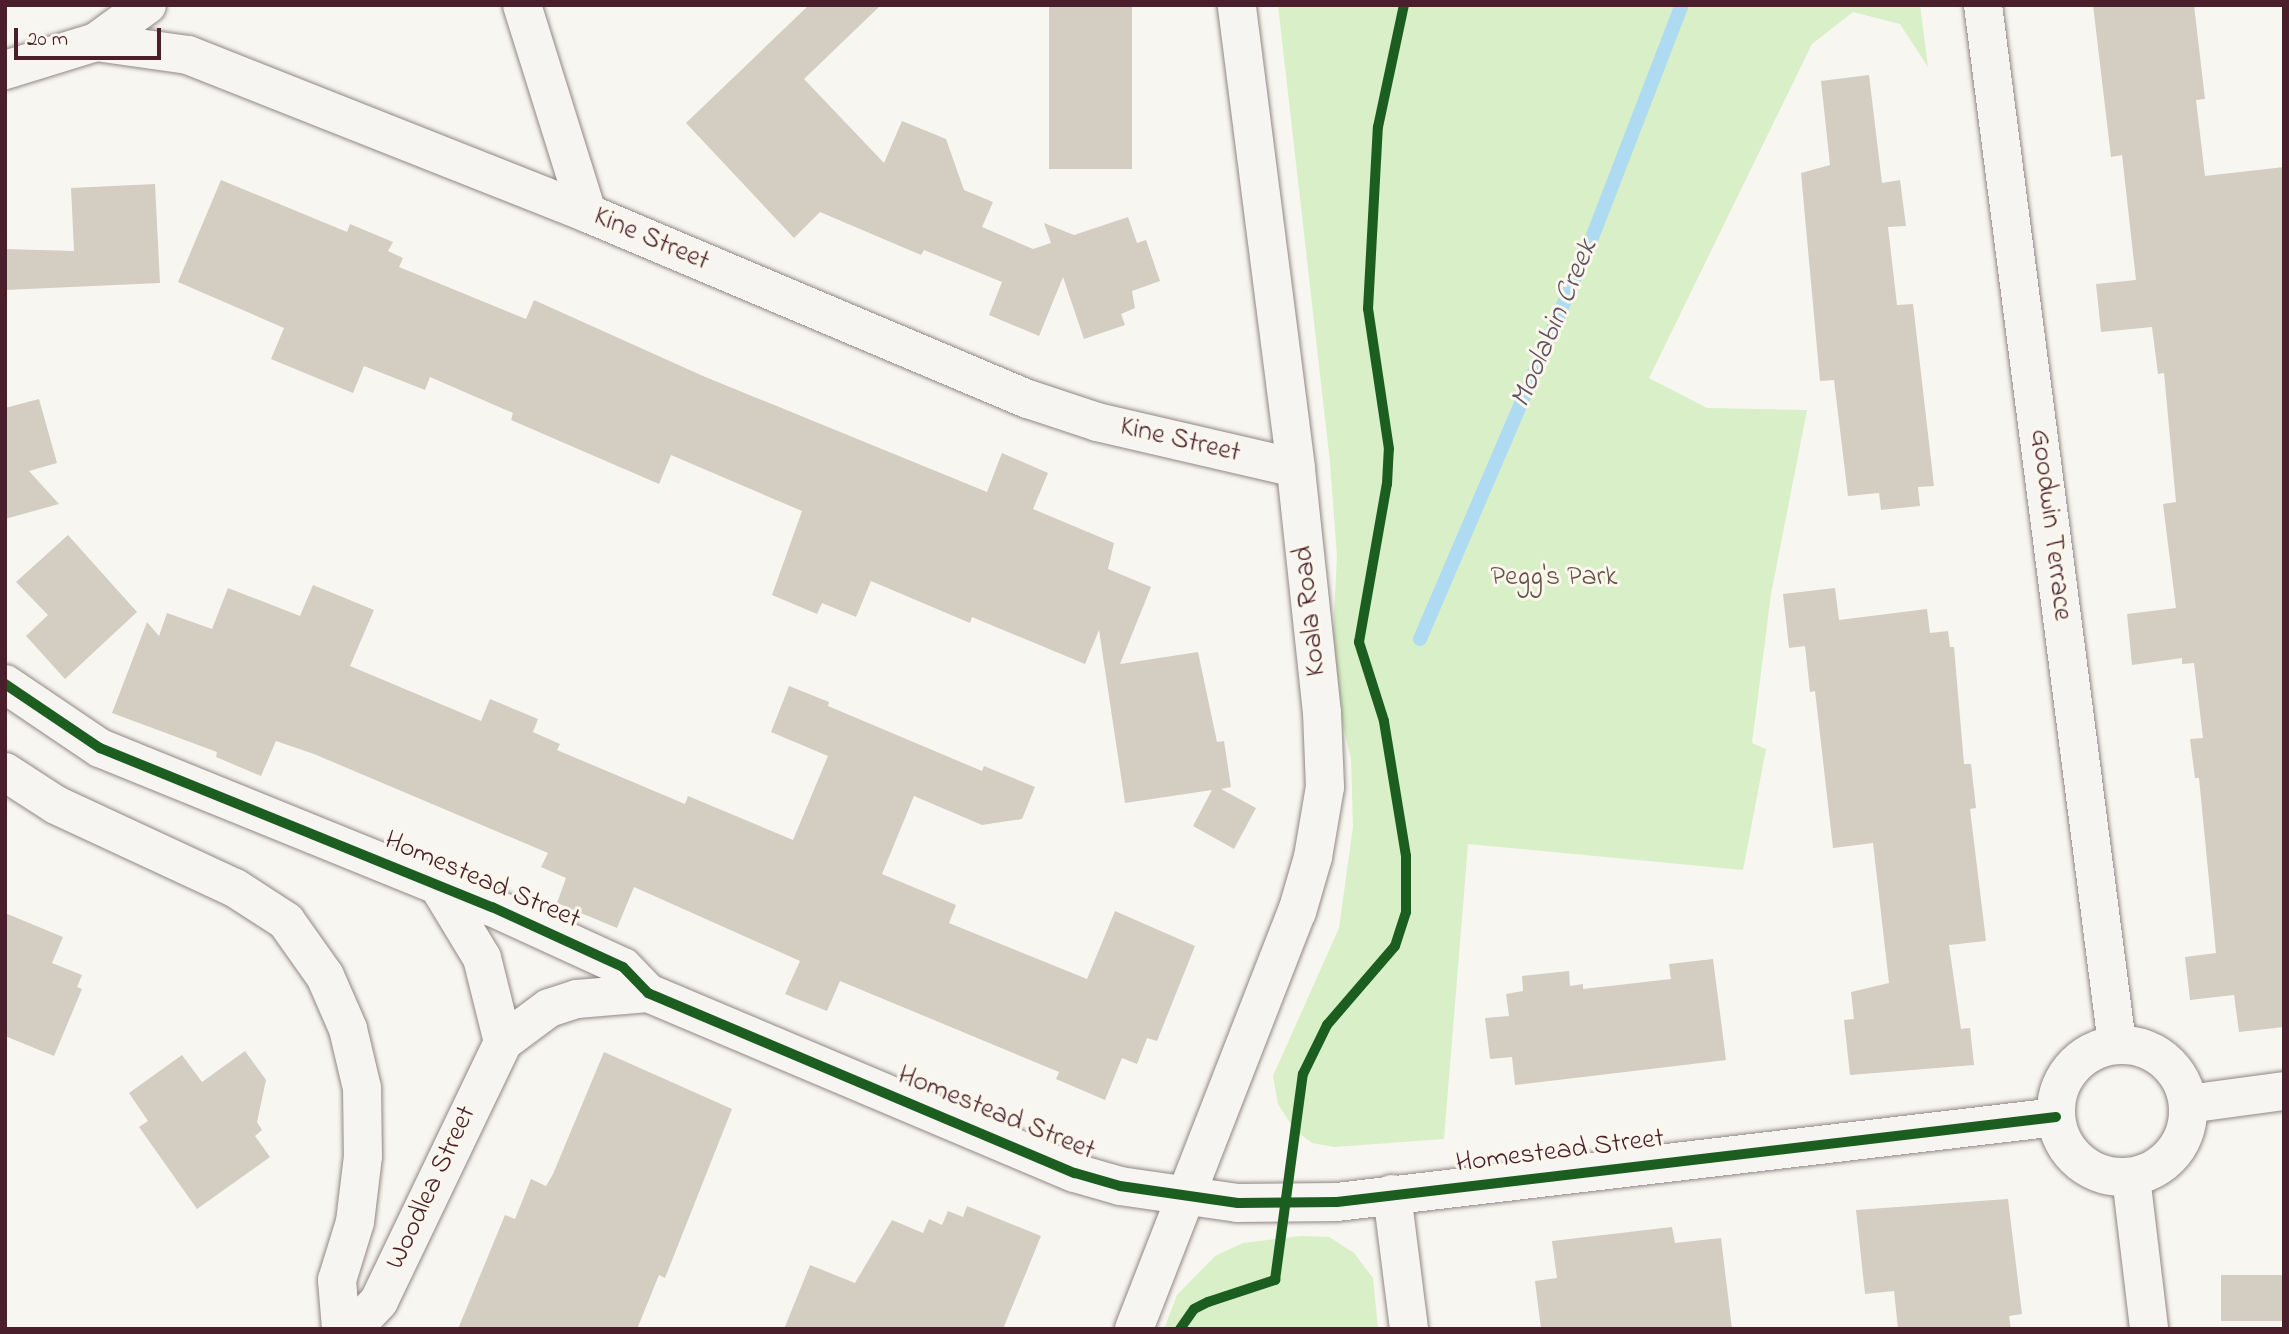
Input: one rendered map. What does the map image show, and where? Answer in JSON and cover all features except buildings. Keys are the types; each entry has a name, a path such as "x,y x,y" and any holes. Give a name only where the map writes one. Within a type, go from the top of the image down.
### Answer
{"street":[{"path":"96,42 147,5"},
{"path":"522,5 587,213"},
{"name":"Koala Road","path":"1134,1329 1297,912 1313,858 1325,787 1322,713 1296,468 1237,5"},
{"name":"Goodwin Terrace","path":"1983,5 2117,1044"},
{"name":"Kine Street","path":"5,70 96,42 188,55 587,213 1028,399 1097,422 1296,468"},
{"name":"Homestead Street","path":"5,684 100,748 439,887 623,967 649,993 1075,1173 1186,1196 1283,1205 2056,1117"},
{"name":"Woodlea Street","path":"5,772 56,805 235,888 286,920 325,976 348,1029 362,1088 363,1156 355,1222 337,1280 341,1329"},
{"path":"439,887 482,958 503,1042"},
{"name":"Woodlea Street","path":"353,1329 379,1301 503,1042 549,1008 577,999 649,993"},
{"path":"2117,1044 2157,1054 2172,1067 2188,1104 2180,1144 2168,1160 2131,1177 2110,1177 2073,1156 2056,1117 2057,1096 2079,1060 2117,1044"},
{"path":"2188,1104 2284,1091"},
{"path":"2131,1177 2149,1329"},
{"path":"1392,1194 1409,1329"}],"green space":[{"name":"Pegg's Park","path":"1278,5 1920,5 1928,67 1900,24 1853,12 1812,44 1649,378 1707,408 1807,410 1771,594 1752,743 1766,749 1743,870 1468,844 1444,1139 1334,1147 1312,1143 1294,1129 1278,1104 1273,1076 1339,928 1353,827 1351,758 1337,701 1333,635 1337,557 1330,462"},
{"path":"1300,1236 1329,1237 1354,1253 1373,1278 1378,1329 1164,1329 1177,1295 1215,1256 1243,1243"}],"waterway":[{"name":"Moolabin Creek","path":"1420,639 1590,243 1682,5"}],"cycle path":[{"path":"1180,1329 1194,1309 1275,1280 1303,1074 1327,1025 1395,946 1406,912 1406,856 1384,721 1359,642 1387,484 1389,449 1368,309 1378,127 1404,5"},
{"path":"5,684 100,748 492,907 623,967 648,993 1075,1173 1120,1186 1238,1203 1337,1202 2056,1117"}]}
